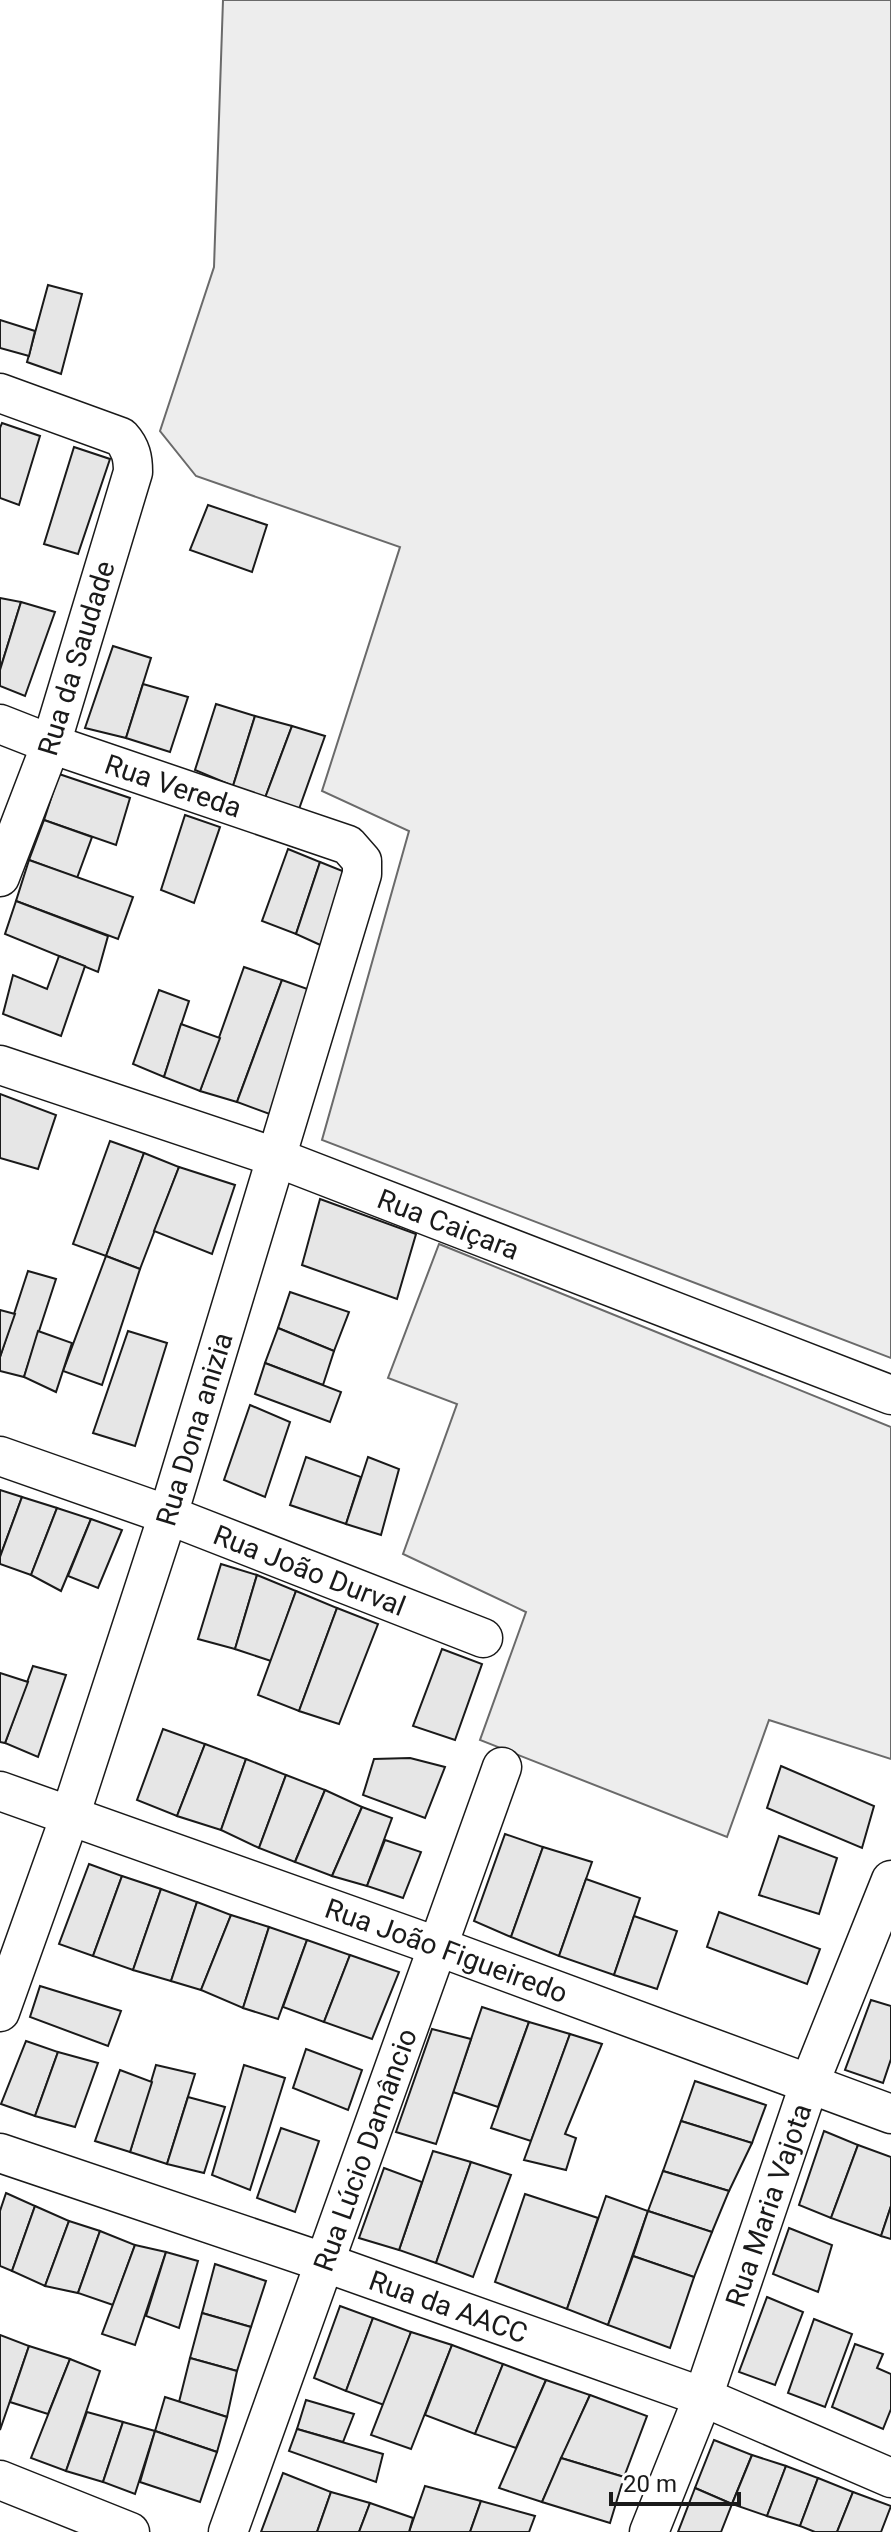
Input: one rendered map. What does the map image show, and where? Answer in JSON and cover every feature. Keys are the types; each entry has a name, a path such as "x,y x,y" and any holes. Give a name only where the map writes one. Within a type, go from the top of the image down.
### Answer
{"street":[{"name":"Rua da Saudade","path":"0,393 121,437 129,446 133,472 51,744 0,877"},
{"name":"Rua Vereda","path":"0,724 348,845"},
{"name":"Rua Dona anizia","path":"0,2012 70,1816 168,1515 362,874 362,861 348,845"},
{"name":"Rua Caiçara","path":"0,1065 275,1157 891,1395"},
{"name":"Rua João Durval","path":"0,1456 168,1515 483,1638"},
{"name":"Rua Lúcio Damâncio","path":"228,2532 502,1767"},
{"name":"Rua João Figueiredo","path":"0,1791 439,1947 891,2114"},
{"name":"Rua Maria Vajota","path":"649,2532 703,2397 810,2082 891,1880"},
{"name":"Rua da AACC","path":"0,2153 326,2263 703,2397 891,2478"},
{"path":"0,2480 130,2532"}],"shaded area":[{"path":"223,0 891,0 891,1358 322,1140 409,831 322,791 400,547 196,476 160,431 214,267"},
{"path":"439,1244 891,1427 891,1759 769,1720 727,1837 480,1740 526,1612 403,1554 457,1404 388,1378"}],"building":[{"path":"48,285 82,294 61,374 27,362"},
{"path":"0,320 35,331 29,356 0,348"},
{"path":"2,423 40,436 19,505 0,498"},
{"path":"74,447 110,459 78,554 44,544"},
{"path":"208,505 267,525 252,572 190,550"},
{"path":"0,598 21,602 0,670"},
{"path":"21,602 55,612 25,696 0,686 0,670"},
{"path":"113,646 151,658 126,738 85,728"},
{"path":"143,684 188,697 170,752 126,738"},
{"path":"216,704 255,716 233,786 195,770"},
{"path":"255,716 292,726 265,798 233,786"},
{"path":"292,726 325,736 299,809 265,798"},
{"path":"59,774 130,798 116,845 44,820"},
{"path":"185,815 220,827 194,903 161,890"},
{"path":"44,820 92,837 77,878 29,860"},
{"path":"288,849 320,862 296,934 262,921"},
{"path":"29,860 133,897 118,939 16,901"},
{"path":"320,862 350,874 327,948 296,934"},
{"path":"16,901 108,936 98,972 5,934"},
{"path":"59,956 85,966 61,1036 3,1014 13,975 47,989"},
{"path":"244,967 282,980 237,1102 200,1091"},
{"path":"282,980 316,992 275,1116 237,1102"},
{"path":"159,990 189,1001 164,1077 133,1064"},
{"path":"181,1024 220,1038 200,1091 164,1077"},
{"path":"0,1094 56,1115 38,1169 0,1158"},
{"path":"110,1141 144,1153 106,1256 73,1244"},
{"path":"144,1153 179,1167 140,1269 106,1256"},
{"path":"179,1167 235,1185 212,1254 154,1231"},
{"path":"320,1199 416,1234 397,1299 302,1265"},
{"path":"106,1256 140,1269 102,1385 63,1371"},
{"path":"28,1271 56,1279 24,1377 0,1371 0,1357"},
{"path":"290,1292 349,1312 334,1351 278,1328"},
{"path":"0,1310 15,1314 0,1357"},
{"path":"278,1328 334,1351 323,1385 265,1363"},
{"path":"38,1331 72,1343 56,1392 24,1377"},
{"path":"128,1331 167,1343 135,1446 93,1433"},
{"path":"265,1363 341,1392 330,1422 255,1394"},
{"path":"250,1405 290,1422 265,1497 224,1480"},
{"path":"306,1457 361,1477 346,1524 290,1505"},
{"path":"368,1457 399,1469 381,1535 346,1524"},
{"path":"0,1490 22,1497 0,1557"},
{"path":"22,1497 57,1508 31,1575 0,1564"},
{"path":"57,1508 91,1519 61,1591 31,1575"},
{"path":"91,1519 122,1530 98,1588 68,1576"},
{"path":"221,1564 257,1575 235,1649 198,1639"},
{"path":"257,1575 296,1591 271,1661 235,1649"},
{"path":"296,1591 337,1608 299,1711 258,1695"},
{"path":"337,1608 378,1624 339,1724 299,1711"},
{"path":"442,1649 482,1664 455,1740 413,1726"},
{"path":"33,1666 66,1675 38,1757 5,1743"},
{"path":"0,1673 28,1682 5,1743 0,1742"},
{"path":"163,1729 205,1744 177,1816 137,1800"},
{"path":"205,1744 246,1759 221,1830 177,1816"},
{"path":"410,1758 445,1767 425,1818 363,1795 374,1759"},
{"path":"246,1759 286,1775 259,1848 221,1830"},
{"path":"781,1766 874,1806 862,1848 767,1808"},
{"path":"286,1775 325,1790 295,1862 259,1848"},
{"path":"325,1790 362,1807 332,1876 295,1862"},
{"path":"362,1807 392,1818 367,1886 332,1876"},
{"path":"505,1834 543,1847 511,1937 474,1921"},
{"path":"779,1836 837,1858 819,1914 759,1895"},
{"path":"385,1840 421,1852 403,1898 367,1886"},
{"path":"543,1847 592,1862 559,1956 511,1937"},
{"path":"89,1864 122,1876 93,1956 59,1944"},
{"path":"122,1876 161,1889 133,1970 93,1956"},
{"path":"586,1879 640,1898 614,1975 559,1956"},
{"path":"161,1889 197,1902 171,1981 133,1970"},
{"path":"197,1902 231,1915 201,1990 171,1981"},
{"path":"719,1912 820,1949 807,1984 707,1947"},
{"path":"231,1915 269,1927 243,2008 201,1990"},
{"path":"634,1916 677,1931 657,1989 614,1975"},
{"path":"269,1927 307,1940 278,2019 243,2008"},
{"path":"307,1940 350,1955 324,2022 283,2007"},
{"path":"350,1955 399,1972 372,2039 324,2022"},
{"path":"40,1986 121,2011 108,2046 30,2017"},
{"path":"871,2000 891,2006 891,2059 883,2083 845,2070"},
{"path":"482,2007 529,2022 498,2107 453,2092"},
{"path":"529,2022 570,2034 531,2141 491,2128"},
{"path":"432,2029 471,2039 436,2144 396,2132"},
{"path":"570,2034 602,2044 565,2134 576,2138 566,2170 524,2160"},
{"path":"26,2041 58,2052 35,2116 1,2104"},
{"path":"306,2049 362,2070 348,2110 293,2088"},
{"path":"58,2052 98,2063 75,2127 35,2116"},
{"path":"156,2065 195,2074 167,2164 130,2152"},
{"path":"244,2065 285,2078 250,2190 212,2175"},
{"path":"120,2070 152,2082 130,2152 95,2141"},
{"path":"695,2081 766,2105 752,2143 681,2121"},
{"path":"188,2097 225,2107 204,2173 167,2164"},
{"path":"681,2121 752,2143 729,2191 663,2171"},
{"path":"281,2128 319,2141 295,2212 257,2198"},
{"path":"824,2131 858,2145 831,2218 799,2205"},
{"path":"858,2145 891,2157 891,2206 881,2236 831,2218"},
{"path":"433,2151 471,2162 436,2263 399,2250"},
{"path":"471,2162 511,2175 473,2277 436,2263"},
{"path":"384,2168 422,2182 399,2250 359,2238"},
{"path":"663,2171 729,2191 712,2232 648,2211"},
{"path":"6,2193 35,2206 12,2271 0,2266 0,2211"},
{"path":"525,2194 598,2218 567,2309 495,2282"},
{"path":"606,2196 648,2211 608,2325 567,2309"},
{"path":"35,2206 69,2221 45,2286 12,2271"},
{"path":"891,2206 891,2239 881,2236"},
{"path":"648,2211 712,2232 694,2277 633,2256"},
{"path":"69,2221 100,2231 78,2293 45,2286"},
{"path":"789,2228 832,2245 818,2292 773,2274"},
{"path":"100,2231 135,2245 113,2305 78,2293"},
{"path":"135,2245 166,2252 135,2345 102,2334"},
{"path":"166,2252 198,2261 179,2328 146,2316"},
{"path":"633,2256 694,2277 670,2348 608,2325"},
{"path":"215,2264 266,2281 251,2327 202,2313"},
{"path":"767,2297 803,2312 775,2385 739,2372"},
{"path":"340,2306 373,2318 346,2391 314,2378"},
{"path":"202,2313 251,2327 237,2371 190,2358"},
{"path":"373,2318 411,2332 384,2405 346,2391"},
{"path":"814,2319 852,2334 825,2407 788,2393"},
{"path":"411,2332 452,2345 411,2449 371,2435"},
{"path":"0,2335 29,2346 0,2430"},
{"path":"855,2344 883,2354 877,2368 891,2374 891,2409 883,2429 832,2407"},
{"path":"452,2345 503,2364 475,2434 425,2415"},
{"path":"29,2346 70,2359 48,2414 10,2402"},
{"path":"190,2358 237,2371 227,2417 179,2402"},
{"path":"70,2359 100,2371 66,2471 31,2458"},
{"path":"503,2364 546,2380 516,2448 475,2434"},
{"path":"546,2380 590,2395 542,2502 499,2488"},
{"path":"590,2395 647,2416 624,2477 561,2458"},
{"path":"165,2397 227,2417 217,2452 155,2431"},
{"path":"306,2400 354,2414 343,2442 297,2429"},
{"path":"87,2412 123,2422 103,2482 66,2471"},
{"path":"123,2422 155,2431 135,2494 103,2482"},
{"path":"297,2429 383,2454 376,2482 289,2451"},
{"path":"155,2431 217,2452 200,2502 140,2482"},
{"path":"714,2440 752,2455 732,2504 695,2488"},
{"path":"752,2455 786,2466 767,2516 732,2504"},
{"path":"561,2458 624,2477 610,2523 542,2502"},
{"path":"786,2466 818,2478 800,2526 767,2516"},
{"path":"283,2473 331,2492 317,2532 261,2532"},
{"path":"818,2478 853,2492 837,2532 815,2532 800,2526"},
{"path":"425,2486 481,2501 470,2532 409,2532"},
{"path":"695,2488 732,2504 721,2532 678,2532"},
{"path":"331,2492 370,2503 359,2532 317,2532"},
{"path":"853,2492 891,2506 881,2532 837,2532"},
{"path":"481,2501 535,2516 529,2532 470,2532"},
{"path":"370,2503 413,2518 409,2532 359,2532"}]}
